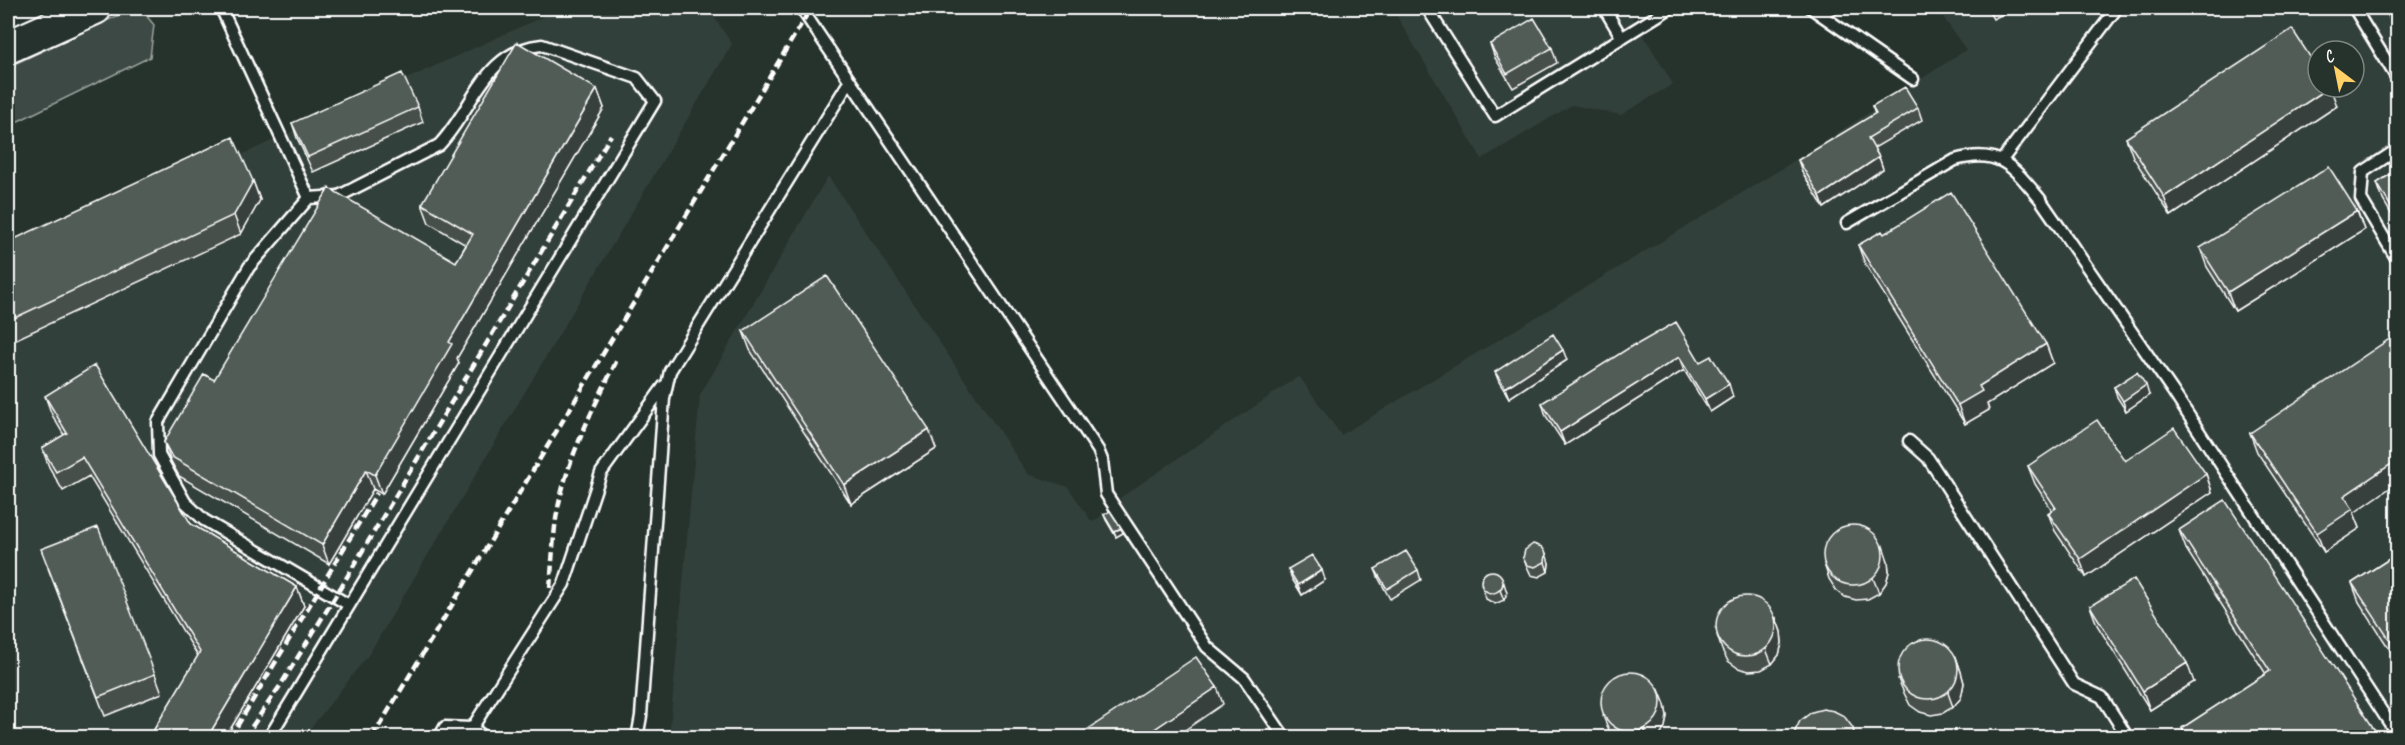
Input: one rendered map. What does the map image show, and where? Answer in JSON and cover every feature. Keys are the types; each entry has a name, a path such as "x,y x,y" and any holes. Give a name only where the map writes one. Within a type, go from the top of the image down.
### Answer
{"street":[{"path":"8,47 79,11"}],"lane":[{"path":"221,8 309,198"},
{"path":"801,8 1098,450 1102,460 1106,494 1208,647 1244,678 1285,738"},
{"path":"1427,8 1495,116 1670,8"},
{"path":"1604,8 1622,38"},
{"path":"1815,11 1833,8"},
{"path":"2002,160 2117,8"},
{"path":"2354,8 2397,80"},
{"path":"1815,11 1913,79"},
{"path":"270,736 655,101 637,78 542,45 526,47 504,57 493,69 451,133 439,145 339,196 309,198 249,267 158,422 159,455 185,502 204,520 349,605"},
{"path":"472,728 564,584 600,473 665,385 677,357 849,82"},
{"path":"2397,149 2363,172 2361,199 2397,261"},
{"path":"1847,224 1955,160 1982,156 2002,160 2021,177 2040,198 2172,390 2397,736"},
{"path":"637,738 641,716 665,385"},
{"path":"1909,441 1928,458 2074,684 2102,697 2128,738"},
{"path":"439,738 445,727 472,728 486,738"}],"shaded area":[{"path":"134,8 140,8 154,25 150,57 8,126 8,67"},
{"path":"562,8 708,8 732,44 369,654 304,737 8,737 8,264 293,131 298,138 407,88 404,80"},
{"path":"1392,8 1627,8 1673,84 1621,115 1572,105 1482,159"},
{"path":"1937,8 2397,8 2397,737 669,738 700,395 828,176 1028,474 1068,487 1092,522 1122,503 1120,498 1299,376 1341,435 1783,168 1966,50"}],"building":[{"path":"2397,9 2397,30 2388,15"},
{"path":"1534,18 1552,48 1507,74 1490,44"},
{"path":"2292,29 2306,51 2306,99 2312,99 2164,197 2126,138"},
{"path":"517,42 597,89 449,342 452,344 375,475 366,470 322,545 172,457 164,442 204,374 214,380 329,188 456,262 473,234 422,204"},
{"path":"402,73 418,107 308,157 292,123"},
{"path":"1905,87 1918,108 1868,138 1879,157 1820,196 1798,160 1876,113 1872,106"},
{"path":"233,137 253,181 234,215 8,321 8,242"},
{"path":"2329,167 2357,211 2228,292 2200,248"},
{"path":"2397,170 2397,217 2377,183"},
{"path":"1951,192 2046,344 1979,386 1982,391 1958,405 1858,245 1882,231 1884,234"},
{"path":"827,276 929,430 844,485 743,331"},
{"path":"1676,322 1700,362 1711,356 1729,384 1705,399 1679,357 1560,432 1542,403 1635,344"},
{"path":"1553,334 1563,350 1505,388 1495,372"},
{"path":"2397,334 2397,460 2344,496 2353,509 2317,533 2250,433"},
{"path":"95,365 191,524 297,587 207,738 149,738 200,652 82,457 56,472 42,448 67,433 45,396"},
{"path":"2137,372 2146,385 2123,401 2114,387"},
{"path":"2097,420 2125,461 2174,428 2206,474 2080,559 2048,513 2056,508 2028,466"},
{"path":"2225,500 2380,738 2189,738 2182,728 2270,671 2179,530"},
{"path":"1110,511 1121,528 1114,532 1104,515"},
{"path":"1847,525 1859,525 1870,530 1878,538 1883,555 1881,567 1870,580 1859,585 1847,585 1836,580 1828,572 1823,561 1823,549 1828,538 1836,530"},
{"path":"98,527 155,674 98,697 41,549"},
{"path":"1533,544 1542,547 1546,553 1545,562 1535,567 1527,565 1523,558 1525,550"},
{"path":"1406,551 1418,570 1387,589 1375,569"},
{"path":"2397,554 2397,637 2391,642 2352,583"},
{"path":"1312,555 1322,570 1298,585 1288,569"},
{"path":"1492,571 1500,574 1503,582 1500,590 1492,593 1484,590 1481,582 1484,574"},
{"path":"2134,579 2187,663 2143,691 2090,606"},
{"path":"1740,596 1752,596 1763,601 1771,609 1776,626 1774,638 1763,651 1752,656 1740,656 1729,651 1721,643 1716,632 1716,620 1721,609 1729,601"},
{"path":"1922,639 1934,639 1945,644 1953,652 1958,669 1956,681 1945,694 1934,699 1922,699 1911,694 1903,686 1898,675 1898,663 1903,652 1911,644"},
{"path":"1196,657 1217,687 1141,738 1075,738"},
{"path":"1625,672 1637,672 1648,677 1656,685 1661,702 1659,714 1648,727 1637,732 1625,732 1614,727 1606,719 1601,708 1601,696 1606,685 1614,677"},
{"path":"1823,709 1844,716 1853,728 1855,738 1794,738 1800,721 1812,712"},
{"path":"1238,732 1242,738 1230,738"}],"railway":[{"path":"372,738 811,8"},
{"path":"244,738 280,686 335,597 611,135"},
{"path":"550,588 556,519 566,477 581,437 617,360"},
{"path":"230,738 377,493"}]}
